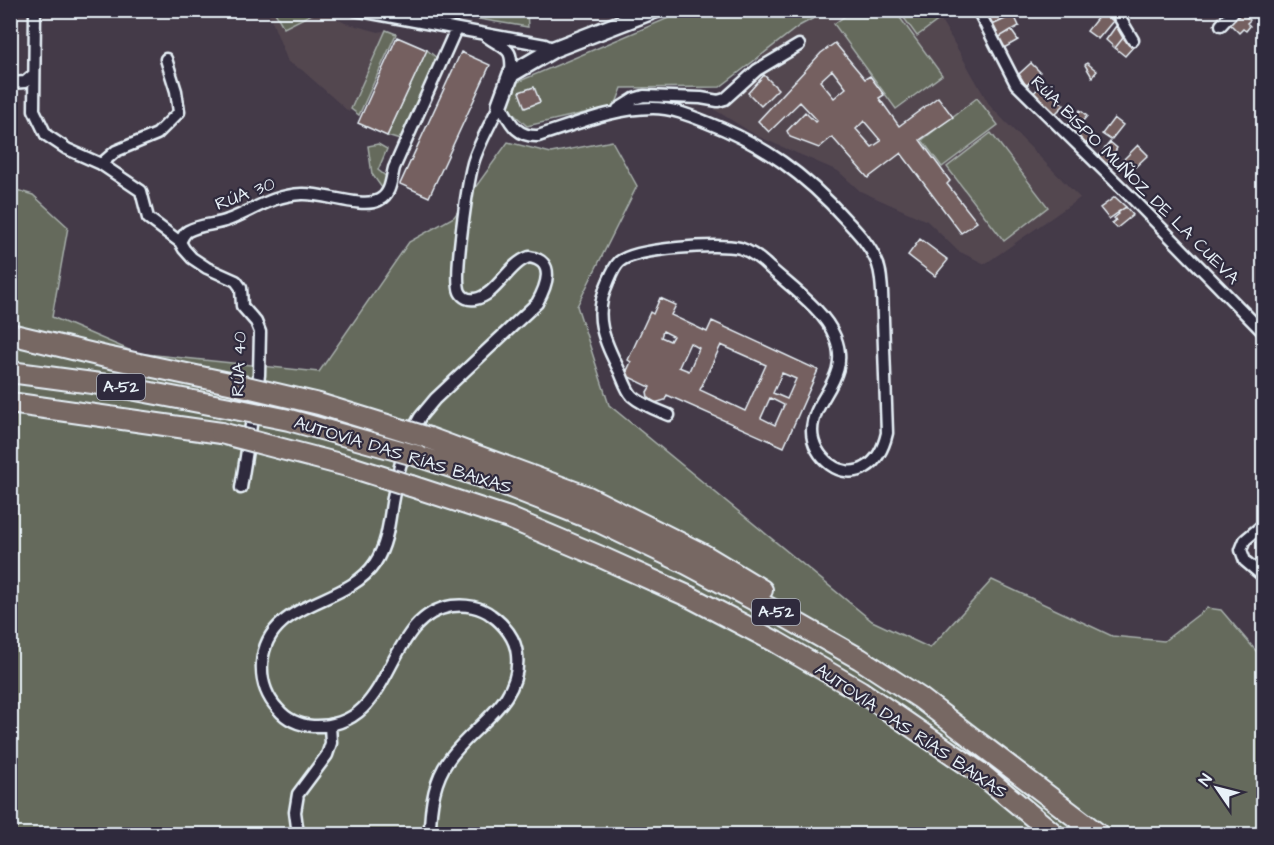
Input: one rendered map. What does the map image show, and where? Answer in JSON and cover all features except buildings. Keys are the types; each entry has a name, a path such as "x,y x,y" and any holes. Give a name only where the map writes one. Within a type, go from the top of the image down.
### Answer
{"highway":[{"path":"10,334 319,404 429,438 588,497 704,555 866,653 920,698"},
{"name":"AUTOVÍA DAS RÍAS BAIXAS","path":"10,372 115,386 289,420 418,456 500,483 599,522 687,564 850,653 920,698 1098,834"},
{"name":"AUTOVÍA DAS RÍAS BAIXAS","path":"10,403 221,433 339,464 509,518 690,597 776,642 860,691 980,773 1054,834"}],"street":[{"name":"RÚA 40","path":"35,10 34,110 46,135 67,149 101,164 141,191 148,218 180,242 192,258 236,281 241,288 242,306 256,322 260,332 259,375 241,488"},
{"path":"356,10 545,45 554,50"},
{"path":"512,74 554,50 656,10"},
{"name":"RÚA BISPO MUÑOZ DE LA CUEVA","path":"978,10 1016,84 1134,200 1263,333"},
{"path":"1115,10 1133,40"},
{"path":"1221,25 1235,10"},
{"name":"RÚA 30","path":"180,242 189,230 227,220 273,199 317,194 370,203 384,196 390,185 394,168 456,29"},
{"path":"430,834 432,802 446,762 464,739 502,704 515,680 518,661 516,648 510,634 499,621 483,610 462,605 429,614 404,640 379,687 362,709 341,722 330,725 300,724 289,719 269,696 263,683 262,666 264,650 271,635 281,623 296,611 358,581 368,572 383,547 389,527 396,483 414,424 435,399 537,303 546,284 547,274 543,264 529,257 519,262 485,296 475,300 461,294 459,286 461,242 473,165 512,74 511,53 483,34"},
{"path":"615,111 634,99 644,96 718,101 725,99 757,70 799,45"},
{"path":"101,164 116,151 158,134 179,112 176,91 166,59"},
{"path":"10,83 25,82 33,75"},
{"path":"500,104 514,127 528,136 538,136 615,111 652,108 677,112 734,134 784,161 824,196 862,238 877,262 880,272 888,433 883,448 867,467 847,471 836,468 817,452 813,440 812,429 816,415 835,379 839,363 836,338 821,315 765,263 753,253 739,248 712,246 654,251 628,257 620,262 612,273 601,296 600,323 613,358 631,395 669,415"},
{"path":"1263,524 1245,540 1241,550 1245,561 1263,577"},
{"path":"298,834 295,812 298,794 327,755 331,743 330,725"}],"shaded area":[{"path":"268,11 322,11 345,23 379,32 386,30 349,112 302,70 288,62"},
{"path":"813,11 936,11 990,106 1080,198 985,264 958,251 927,221 860,191 838,171 757,136 715,110 718,93 732,86 760,59 754,51"}],"green space":[{"path":"274,11 313,11 314,13 284,28"},
{"path":"430,11 527,11 528,27"},
{"path":"685,11 827,11 799,26 720,87 622,88 615,106 527,126 508,109 515,83"},
{"path":"852,11 895,11 942,75 896,109 834,24"},
{"path":"899,11 934,11 940,19 917,36"},
{"path":"386,30 396,34 359,115 351,109"},
{"path":"427,50 438,59 400,140 387,136"},
{"path":"977,98 998,125 942,167 922,140"},
{"path":"991,133 1048,207 1004,241 947,167"},
{"path":"612,141 637,186 577,306 609,405 872,621 930,648 992,580 1112,636 1164,641 1207,608 1221,610 1263,659 1263,834 11,834 10,188 33,195 68,227 52,317 136,353 319,372 409,242 454,217 508,142 551,153"},
{"path":"378,144 387,149 378,170 388,178 382,188 372,174 368,146"}]}
